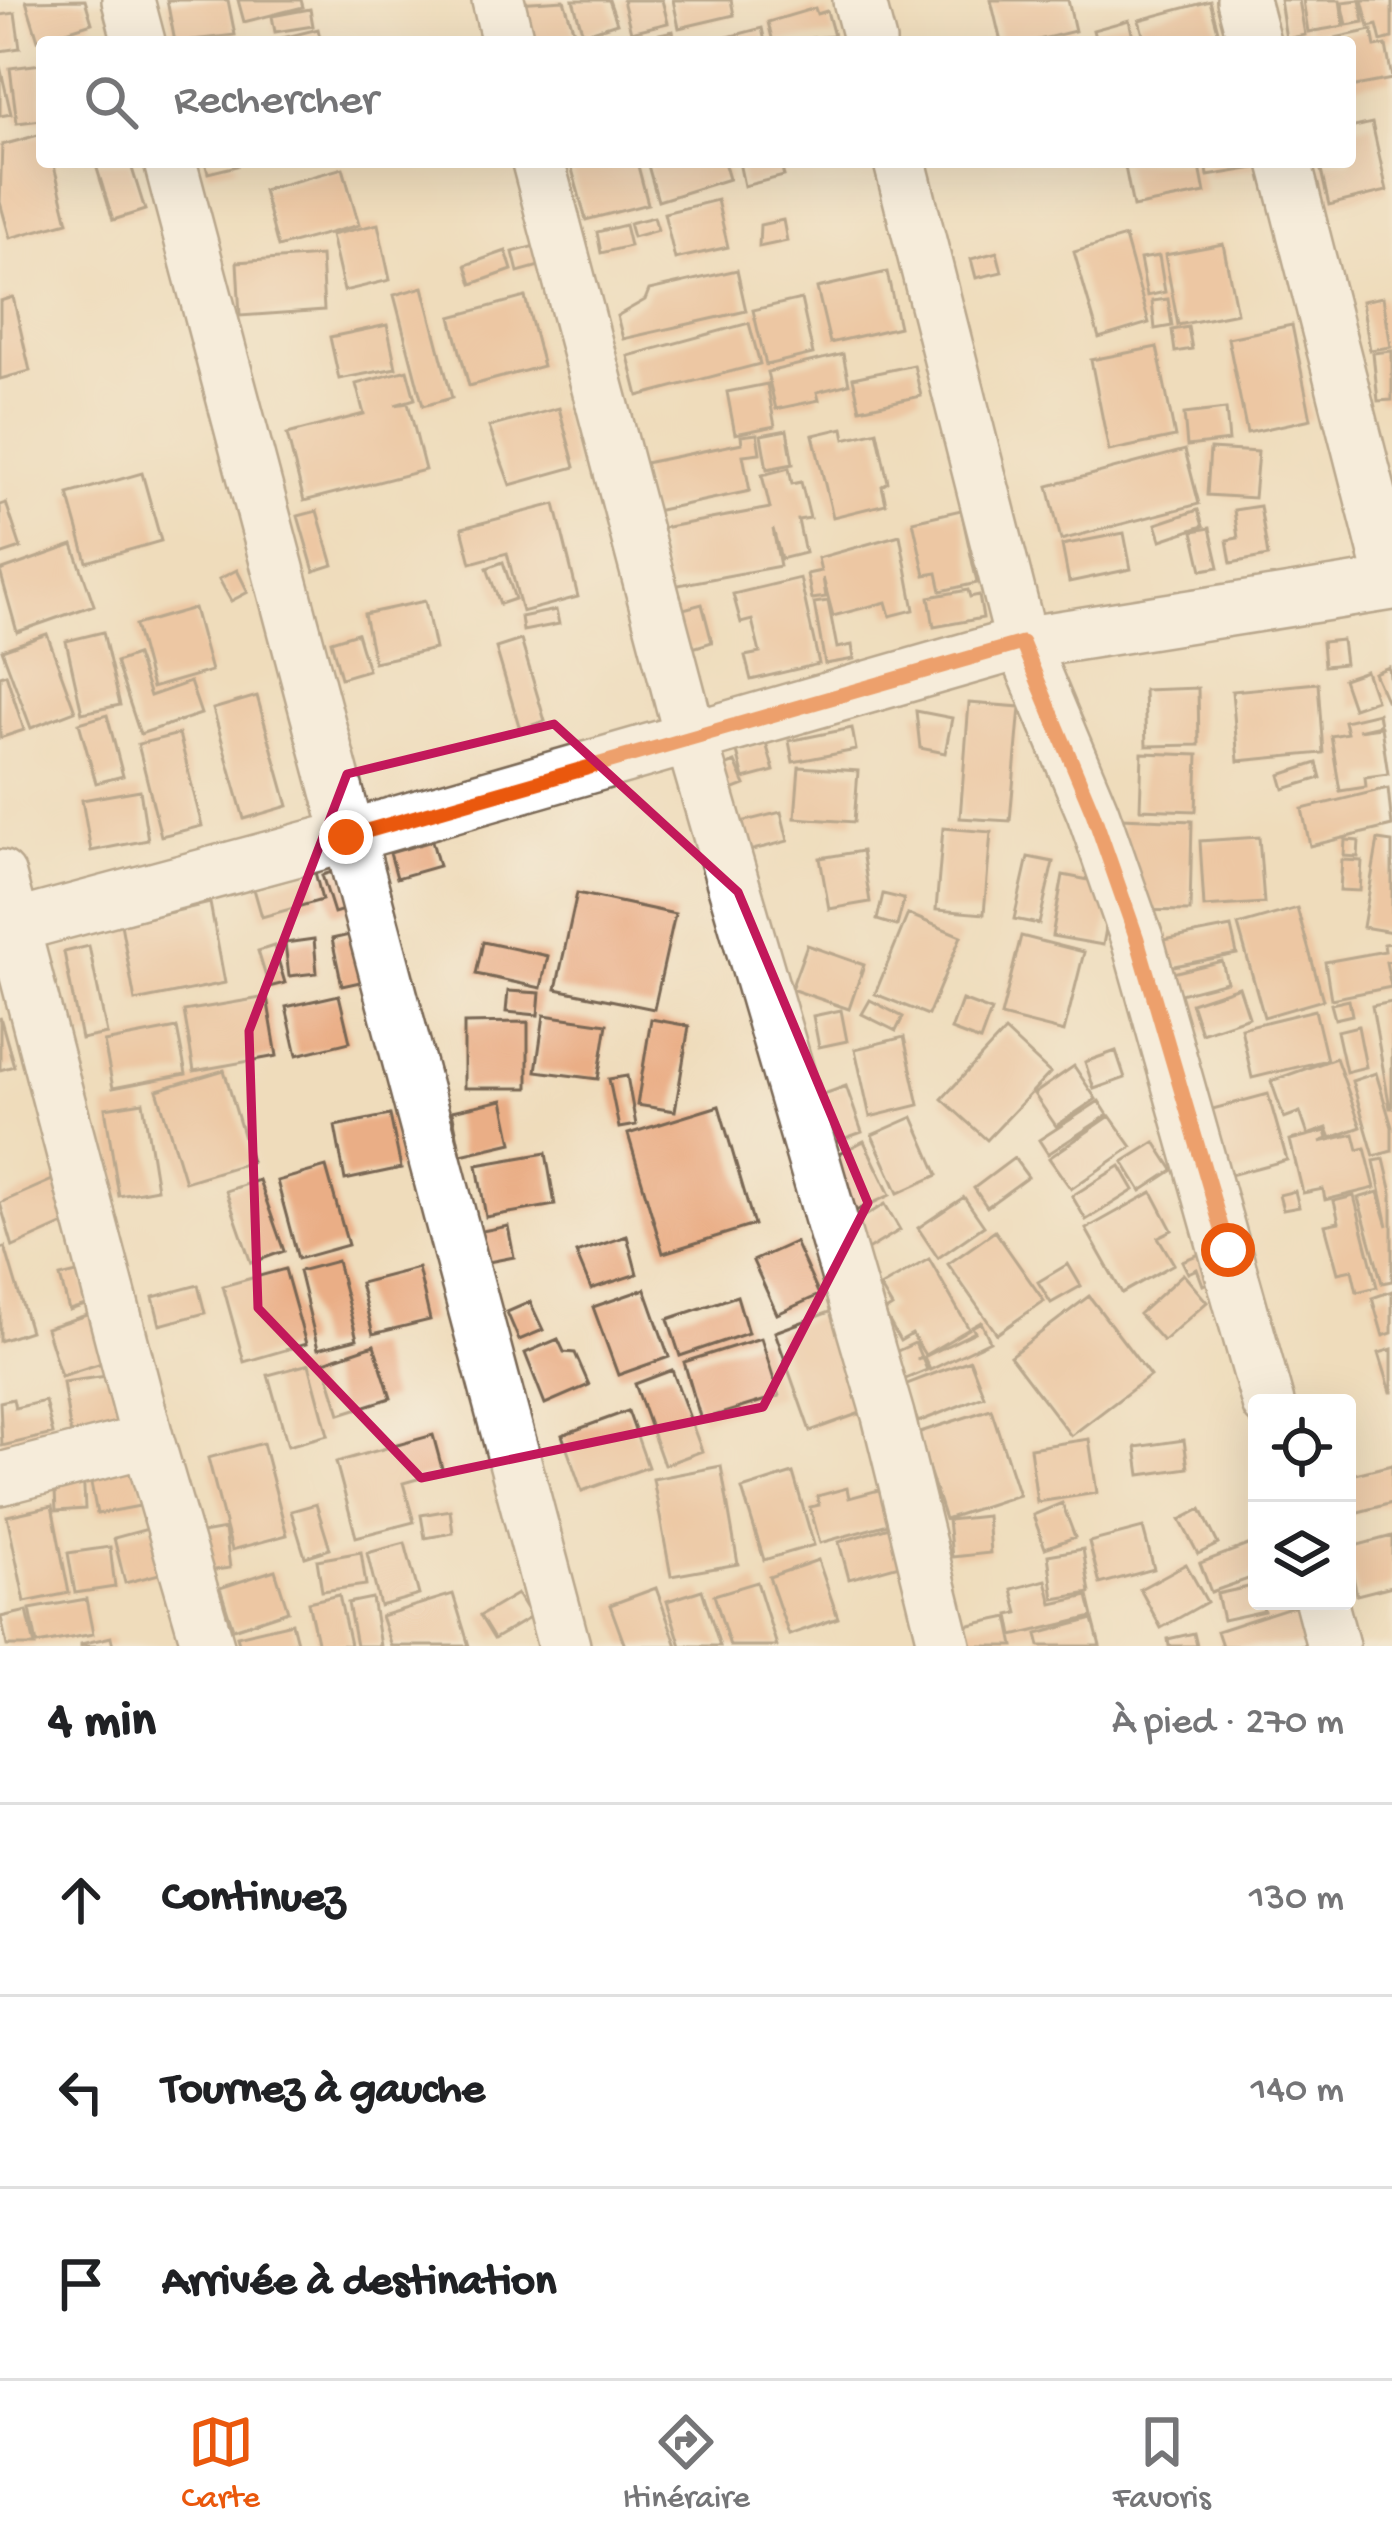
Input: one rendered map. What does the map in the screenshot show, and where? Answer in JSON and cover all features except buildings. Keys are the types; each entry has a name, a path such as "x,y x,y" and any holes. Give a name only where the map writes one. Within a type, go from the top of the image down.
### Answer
{"street":[{"path":"128,0 137,36"},
{"path":"498,0 507,36"},
{"path":"860,0 869,36"},
{"path":"1244,0 1253,36"},
{"path":"172,168 564,1646"},
{"path":"540,168 691,739 888,1415 945,1646"},
{"path":"902,168 1022,643 1093,813 1137,939 1265,1394"},
{"path":"7,928 346,837 1022,643 1392,582 1287,168"},
{"path":"0,876 7,928 208,1646"},
{"path":"0,1479 148,1441"},
{"path":"1323,1610 1333,1646"}],"highlighted area":[{"path":"554,724 738,892 868,1203 763,1407 421,1478 258,1308 249,1031 347,774"}],"route":[{"path":"346,837 1022,643 1093,813 1137,939 1228,1250"}]}
